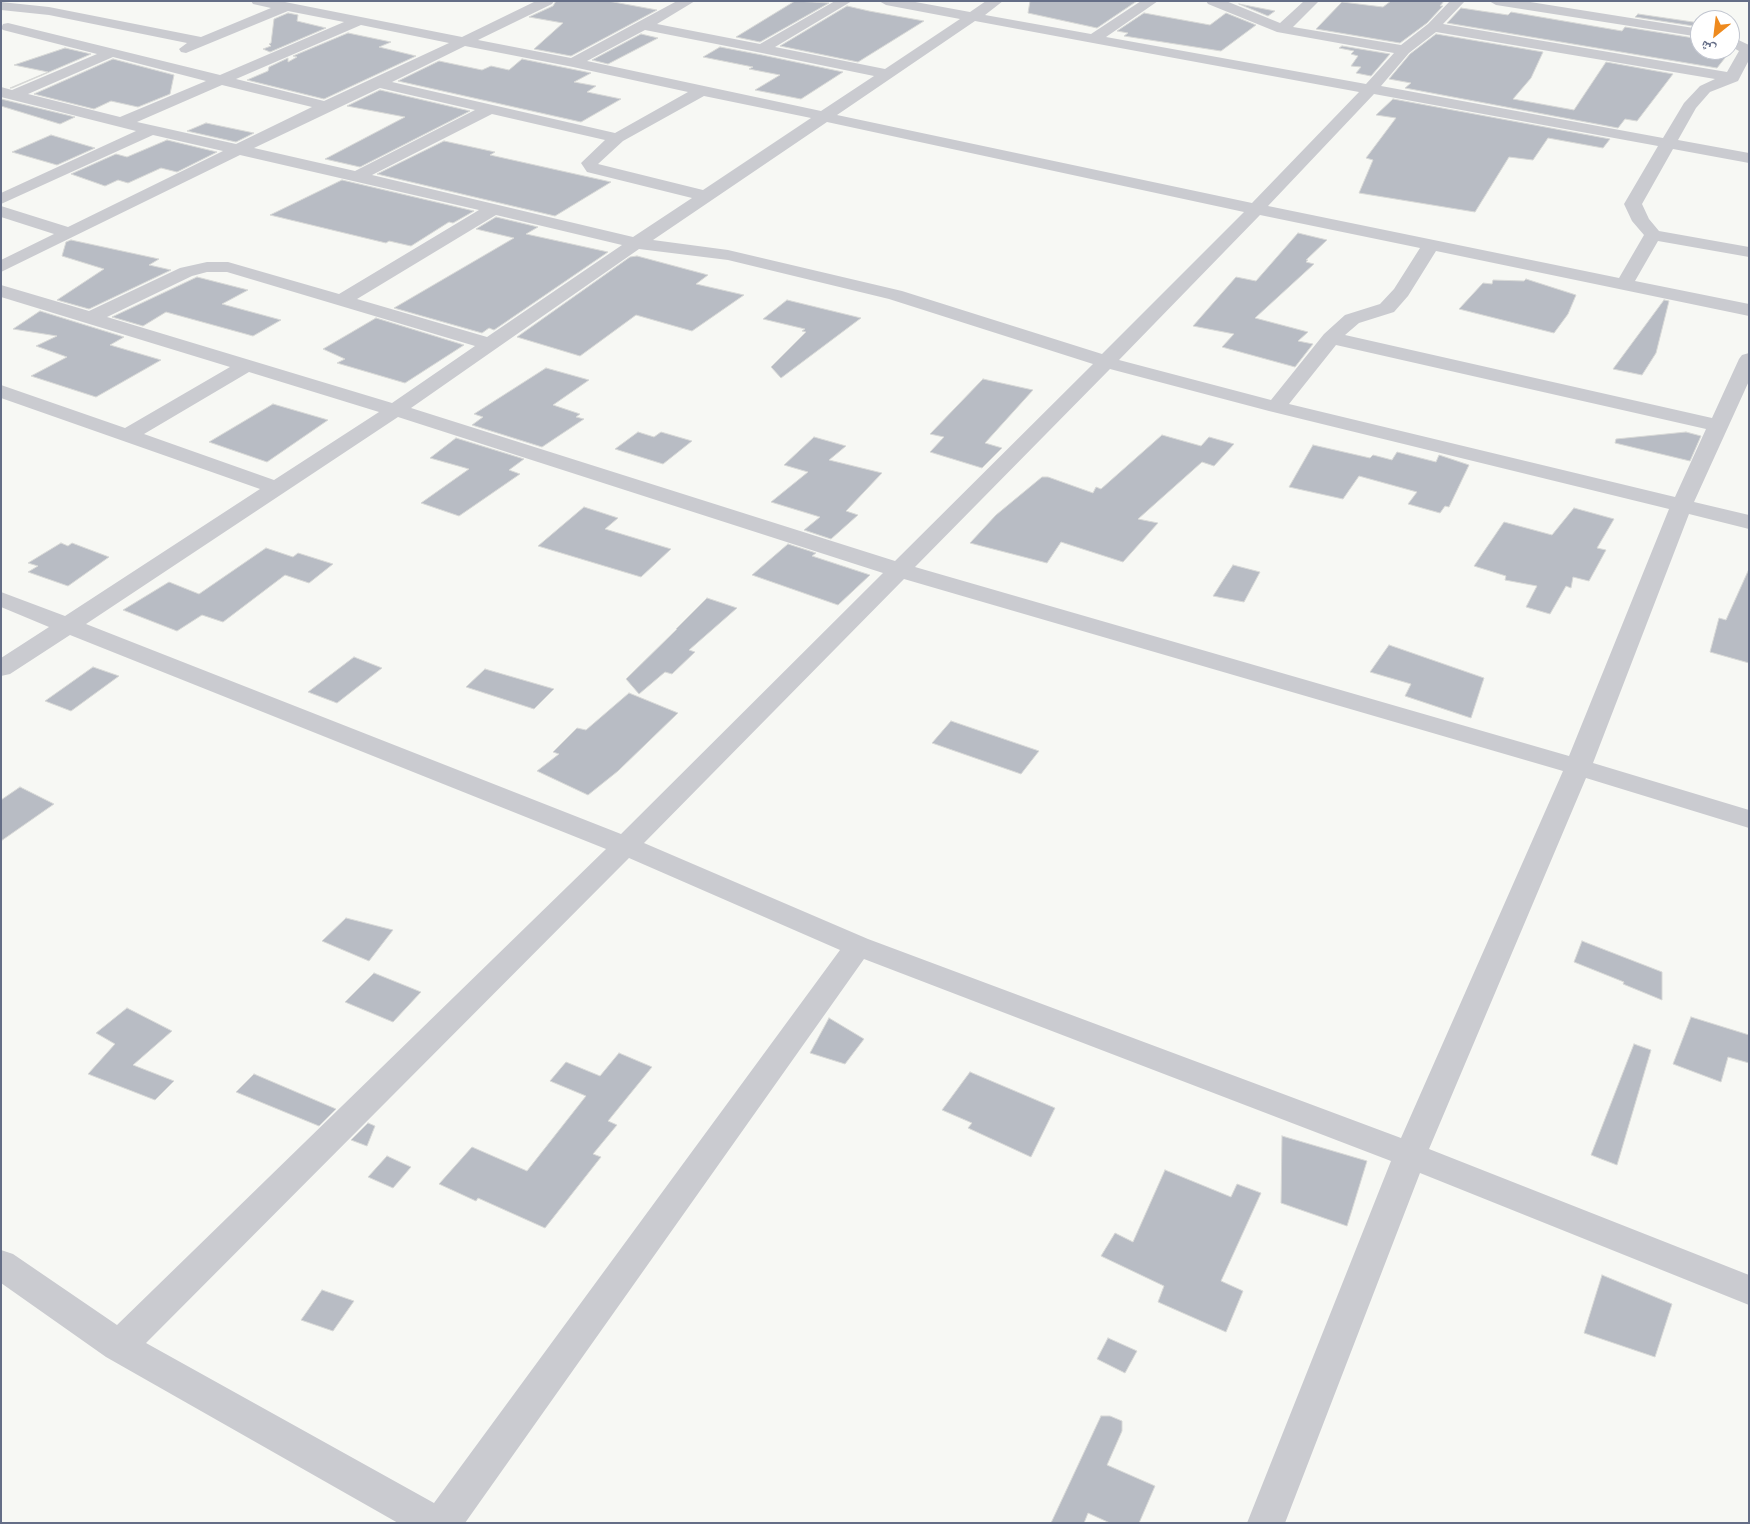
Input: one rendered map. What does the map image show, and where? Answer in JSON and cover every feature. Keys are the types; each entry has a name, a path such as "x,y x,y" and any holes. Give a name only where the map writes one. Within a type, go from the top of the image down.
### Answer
{"street":[{"path":"5,28 75,1"},
{"path":"258,1 701,90 1256,209 1749,310"},
{"path":"573,64 688,1"},
{"path":"762,49 846,1"},
{"path":"886,1 1749,158"},
{"path":"1,669 394,410 636,243 996,1"},
{"path":"1093,39 1139,1"},
{"path":"1093,39 1151,1"},
{"path":"1213,1 1282,29 1404,50"},
{"path":"1282,29 1312,1"},
{"path":"119,1346 625,846 1256,209 1371,88 1404,50 1433,26 1458,1"},
{"path":"1496,1 1690,31"},
{"path":"1,267 235,150 462,42 537,2"},
{"path":"1,6 49,11 202,42"},
{"path":"153,63 285,6"},
{"path":"120,123 359,21"},
{"path":"644,25 886,74"},
{"path":"1433,26 1749,81"},
{"path":"5,28 326,106"},
{"path":"1740,46 1747,50 1731,78 1705,89 1690,106 1632,204 1641,221 1653,235 1749,252"},
{"path":"7,94 111,53"},
{"path":"378,83 617,138"},
{"path":"701,90 617,138 589,163 594,168 706,196"},
{"path":"7,94 120,123 357,176 636,243 728,255 895,295 1106,362 1276,407 1749,522"},
{"path":"357,176 489,109"},
{"path":"1,198 150,130"},
{"path":"340,300 493,209"},
{"path":"1,211 70,233"},
{"path":"1624,284 1653,235"},
{"path":"1276,407 1331,338 1352,319 1387,308 1401,292 1431,245"},
{"path":"90,318 186,272 207,267 228,267 490,344"},
{"path":"1,291 394,410 899,570 1578,767 1749,819"},
{"path":"1331,338 1719,426"},
{"path":"1266,1523 1410,1155 1578,767 1682,505 1719,426 1743,387 1749,359"},
{"path":"127,435 247,365"},
{"path":"1,391 277,488"},
{"path":"1,599 625,846 858,946 1410,1155 1749,1290"},
{"path":"442,1523 858,946"},
{"path":"1,1264 119,1346 434,1523"}],"building":[{"path":"556,1 608,1 657,10 571,56 534,49 563,23 529,17 553,6"},
{"path":"795,1 829,3 760,42 736,37"},
{"path":"1030,1 1137,1 1097,28 1028,13"},
{"path":"1391,1 1444,1 1440,6 1443,6 1427,23 1400,43 1316,29 1342,2 1383,7"},
{"path":"1239,4 1275,11 1268,16"},
{"path":"847,6 924,21 858,62 780,46"},
{"path":"1461,8 1508,15 1511,12 1622,31 1625,27 1690,37 1690,60 1723,60 1717,68 1447,23"},
{"path":"288,13 298,15 297,21 326,28 270,52 263,49 271,46 269,44 271,43 274,19"},
{"path":"1144,13 1210,25 1226,13 1256,25 1221,51 1124,36 1128,33 1117,31"},
{"path":"1638,14 1690,22 1690,25 1635,17"},
{"path":"348,33 391,42 379,47 416,56 324,99 247,80 268,71 269,67 288,58 288,62 297,57 293,56"},
{"path":"641,34 658,38 608,64 592,60"},
{"path":"1436,34 1543,52 1531,78 1513,99 1574,110 1606,62 1673,74 1637,121 1625,119 1618,128 1405,88 1411,83 1389,79 1410,54"},
{"path":"1342,46 1390,54 1371,76 1356,73 1361,67 1351,66 1358,56 1351,54 1354,51 1339,48"},
{"path":"720,47 843,72 801,99 755,90 780,75 749,69 753,67 703,57"},
{"path":"65,48 91,54 10,88 48,72 14,65"},
{"path":"113,59 174,75 170,94 138,107 111,101 94,109 34,94"},
{"path":"522,59 591,73 574,82 596,86 587,92 621,99 581,122 398,81 439,61 482,70 491,66 509,70"},
{"path":"380,90 470,111 360,167 325,159 405,117 347,106"},
{"path":"1,99 75,117 60,124 1,106"},
{"path":"1393,99 1610,139 1603,148 1548,138 1533,160 1509,157 1475,212 1359,193 1373,160 1366,158 1396,118 1376,115"},
{"path":"206,123 254,133 236,142 187,131"},
{"path":"51,135 95,148 57,165 12,152"},
{"path":"167,140 217,152 177,172 161,168 128,183 118,180 105,186 71,174 116,154 127,157"},
{"path":"444,141 495,152 490,155 611,182 555,216 377,174"},
{"path":"342,180 474,211 453,223 449,222 411,246 389,241 386,243 270,215"},
{"path":"496,217 538,227 526,234 608,252 494,330 489,328 482,333 394,308 514,238 476,229"},
{"path":"1298,233 1327,240 1306,260 1308,260 1306,262 1314,264 1255,318 1308,332 1298,341 1313,344 1295,367 1222,347 1234,334 1193,326 1236,277 1256,281"},
{"path":"71,240 159,259 149,265 171,270 89,309 57,300 104,269 62,256 66,242"},
{"path":"637,256 708,275 696,284 744,295 692,331 636,315 580,356 517,337 630,257"},
{"path":"197,277 248,290 222,304 281,320 253,336 166,312 143,326 112,317"},
{"path":"1526,279 1576,295 1568,314 1554,333 1459,309 1483,283 1492,284 1493,280 1524,281"},
{"path":"787,300 861,318 781,378 771,367 806,332 802,331 805,329 763,319"},
{"path":"1664,300 1669,301 1656,353 1642,375 1613,369"},
{"path":"40,311 124,337 110,345 161,360 96,397 31,376 67,357 36,346 57,336 13,329"},
{"path":"376,318 464,345 405,383 337,363 345,359 323,349"},
{"path":"546,368 589,380 553,405 580,414 576,417 584,419 542,447 472,425 483,417 474,414"},
{"path":"983,379 1033,390 985,443 1002,448 982,468 930,452 944,437 930,434"},
{"path":"273,404 328,420 267,462 209,442"},
{"path":"638,432 654,437 661,432 692,441 663,464 615,449"},
{"path":"1686,432 1701,436 1690,461 1615,443 1616,439"},
{"path":"1162,435 1201,446 1209,437 1234,444 1214,466 1202,462 1138,519 1158,523 1123,562 1061,542 1047,563 970,543 996,515 1042,477 1048,477 1093,493 1096,487 1101,489"},
{"path":"814,437 846,446 829,460 882,473 846,511 858,515 831,539 804,530 820,517 771,502 808,472 784,465"},
{"path":"456,438 524,459 509,470 520,474 459,516 421,503 469,469 430,458"},
{"path":"1313,445 1370,458 1373,455 1392,460 1397,452 1436,462 1439,455 1469,465 1449,507 1445,506 1440,513 1408,504 1417,492 1359,476 1343,499 1289,487"},
{"path":"584,507 618,518 605,529 671,549 641,577 538,546"},
{"path":"1574,508 1614,519 1597,548 1606,550 1589,581 1573,577 1571,588 1566,586 1550,614 1526,607 1537,586 1505,580 1506,576 1474,566 1504,522 1552,535"},
{"path":"61,543 68,546 72,543 109,557 68,586 28,572 38,566 28,563"},
{"path":"788,544 816,553 812,556 870,575 838,605 752,575"},
{"path":"266,548 293,557 298,553 333,564 309,583 285,575 223,622 202,615 177,631 123,610 169,582 199,594"},
{"path":"1233,565 1260,572 1244,602 1213,596"},
{"path":"1749,569 1749,663 1710,652 1719,618 1726,620"},
{"path":"707,598 737,608 689,650 695,652 672,674 665,672 639,694 626,679"},
{"path":"1389,645 1484,678 1471,718 1405,696 1411,684 1370,672"},
{"path":"354,657 382,668 337,703 308,692"},
{"path":"93,667 119,676 71,711 45,701"},
{"path":"485,669 554,689 534,709 466,687"},
{"path":"629,693 678,713 618,771 588,795 537,771 559,754 553,752 577,728 586,730"},
{"path":"951,721 1039,751 1021,774 932,743"},
{"path":"20,787 54,804 1,841 1,800"},
{"path":"346,918 393,930 369,961 322,941"},
{"path":"1582,941 1662,972 1662,1000 1574,962"},
{"path":"374,973 421,992 393,1022 345,1002"},
{"path":"127,1008 172,1031 133,1065 174,1081 155,1100 88,1074 115,1044 96,1033"},
{"path":"1691,1017 1749,1035 1749,1063 1728,1057 1721,1082 1673,1064"},
{"path":"829,1018 864,1039 845,1064 810,1053"},
{"path":"1634,1044 1651,1050 1617,1165 1591,1155"},
{"path":"619,1053 652,1067 608,1121 617,1125 593,1154 601,1157 545,1228 478,1198 476,1201 439,1184 472,1147 527,1171 586,1096 550,1081 566,1062 600,1076"},
{"path":"970,1072 1055,1108 1031,1157 968,1128 972,1123 942,1110"},
{"path":"254,1074 336,1109 319,1126 236,1092"},
{"path":"368,1123 375,1126 367,1146 351,1140"},
{"path":"1282,1136 1367,1161 1347,1226 1281,1203"},
{"path":"387,1156 411,1167 393,1188 368,1177"},
{"path":"1165,1170 1231,1197 1237,1184 1261,1193 1221,1281 1243,1291 1226,1332 1158,1302 1164,1286 1101,1256 1115,1233 1133,1242"},
{"path":"1602,1275 1672,1304 1655,1357 1584,1333"},
{"path":"322,1290 354,1301 333,1331 301,1320"},
{"path":"1108,1338 1137,1351 1125,1373 1097,1359"},
{"path":"1101,1416 1110,1416 1122,1421 1122,1431 1107,1465 1155,1486 1139,1523 1110,1523 1088,1513 1084,1523 1051,1523"}]}
